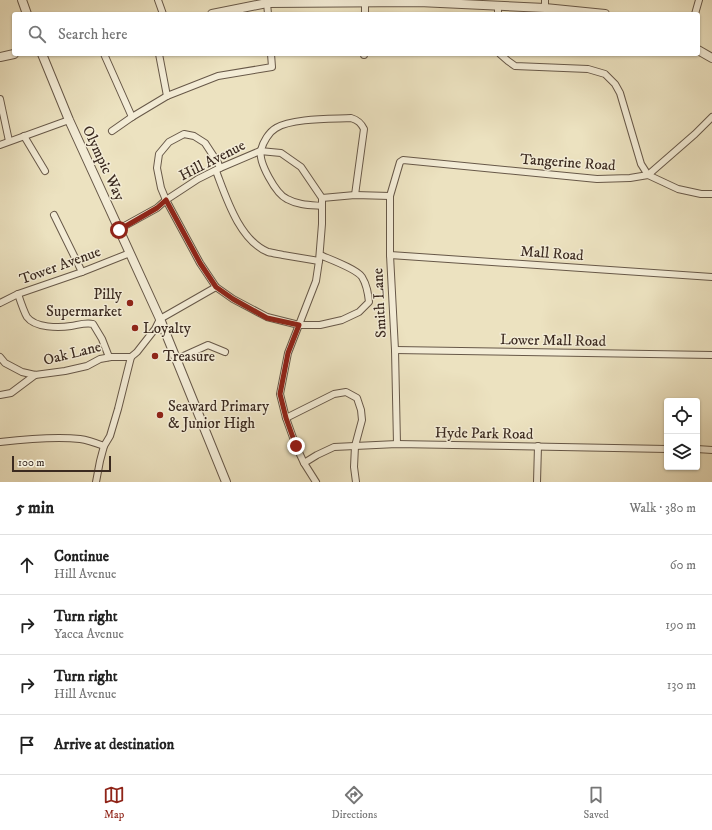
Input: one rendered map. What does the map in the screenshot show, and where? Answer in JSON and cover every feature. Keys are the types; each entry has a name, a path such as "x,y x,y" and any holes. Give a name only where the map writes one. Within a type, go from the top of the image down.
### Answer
{"street":[{"path":"22,0 27,12"},
{"path":"158,0 161,12"},
{"path":"696,12 699,0"},
{"path":"365,2 365,12"},
{"path":"222,12 267,3 365,2 419,2 498,10 545,4 593,12"},
{"path":"267,3 268,12"},
{"path":"700,51 712,58"},
{"path":"0,57 12,54"},
{"name":"Olympic Way","path":"43,56 69,120 160,319 226,482"},
{"path":"105,56 132,117"},
{"path":"159,56 167,96"},
{"path":"112,131 167,96 218,76 272,67 271,56"},
{"path":"502,56 516,66 588,69 605,74 615,84 620,93 641,164 648,175 678,189 701,194 712,194"},
{"path":"0,99 9,141"},
{"path":"648,175 712,117"},
{"path":"322,206 301,204 285,199 273,186 262,162 260,151 266,137 275,128 285,124 306,121 351,118 358,120 364,129 355,195"},
{"path":"0,145 69,120"},
{"path":"184,134 194,136 205,143 218,163 218,169 232,211 239,224 254,243 268,252 301,259 319,258 345,266 362,276 368,291 369,302 359,312 342,320 320,325 299,325 267,318 233,299 216,287 200,263 166,200 161,188 157,168 159,154 169,142 184,134"},
{"path":"24,136 45,171"},
{"name":"Hill Avenue","path":"119,230 157,208 166,200 198,179 260,151 281,153 301,167 322,198"},
{"name":"Tangerine Road","path":"400,162 403,160 597,179 630,178 648,175"},
{"name":"Smith Lane","path":"397,444 390,255 390,196 400,162"},
{"path":"316,482 304,463 296,446 286,418 280,394 288,353 316,281 322,224 322,198 355,195 390,196"},
{"path":"54,215 82,272"},
{"name":"Tower Avenue","path":"0,303 18,294 82,272 130,253"},
{"name":"Mall Road","path":"390,255 712,277"},
{"path":"96,482 104,446 110,436 131,357 156,329 160,319 216,287"},
{"path":"18,294 27,317 34,323 55,327 89,323 93,324 102,339 108,357"},
{"path":"177,359 208,346 225,352"},
{"name":"Lower Mall Road","path":"394,350 712,355"},
{"name":"Oak Lane","path":"0,357 5,363 22,372 35,375 87,366 100,359 108,357 131,357"},
{"path":"0,395 11,393 35,375"},
{"path":"286,418 334,394 346,392 357,398 361,410 362,420 355,446 354,467 356,482"},
{"path":"0,442 23,439 58,438 82,439 104,446"},
{"name":"Hyde Park Road","path":"304,463 334,447 397,444 664,449"},
{"path":"537,482 538,446"},
{"path":"700,449 712,450"}],"place":[{"name":"Pilly Supermarket","path":"130,303"},
{"name":"Loyalty","path":"135,328"},
{"name":"Treasure","path":"155,356"},
{"name":"Seaward Primary & Junior High","path":"160,415"}],"route":[{"path":"119,230 157,208 166,200 200,263 216,287 233,299 267,318 299,325 288,353 280,394 286,418 296,446"}]}
